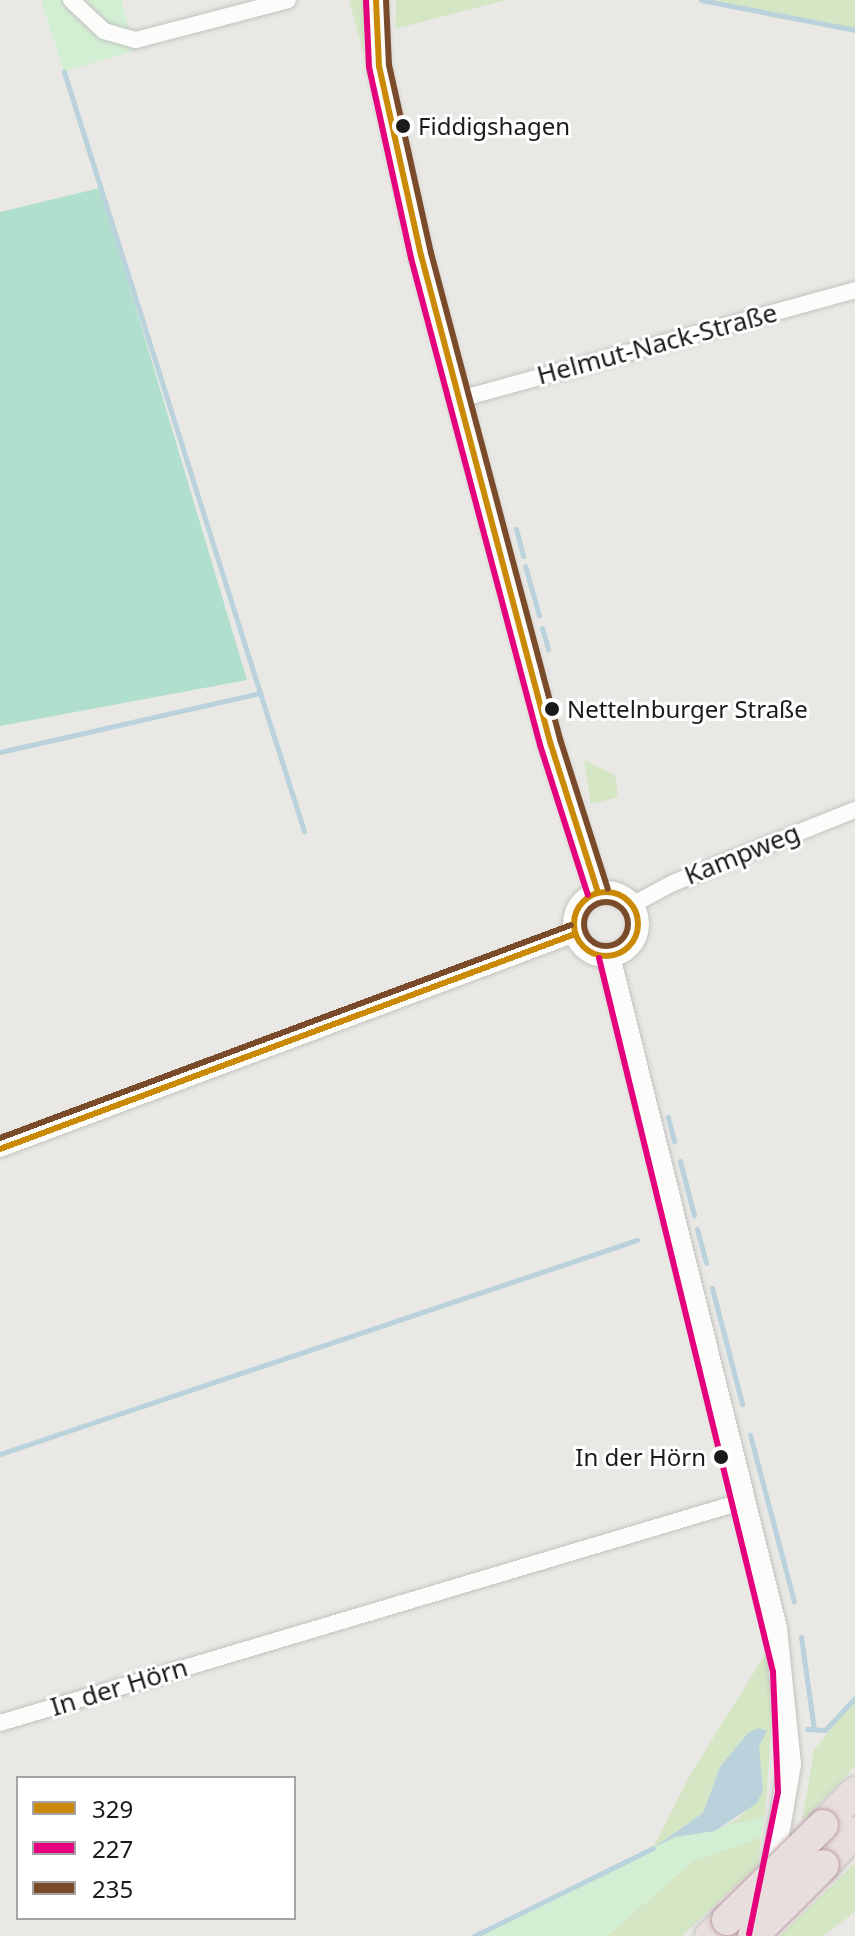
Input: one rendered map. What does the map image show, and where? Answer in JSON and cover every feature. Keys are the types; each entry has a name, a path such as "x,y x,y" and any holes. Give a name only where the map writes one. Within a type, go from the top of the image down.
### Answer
{"highway":[{"path":"718,1928 855,1792"},
{"path":"756,1936 855,1832"}],"street":[{"path":"71,0 104,31 136,40 288,0"},
{"path":"376,0 379,66 460,399 550,742 598,892"},
{"name":"Helmut-Nack-Straße","path":"460,399 855,290"},
{"name":"Kampweg","path":"632,905 673,883 855,810"},
{"path":"598,892 619,895 632,905 638,919 634,939 609,956 588,951 575,934 575,913 598,892"},
{"path":"0,1149 575,934"},
{"path":"609,956 776,1629 790,1728 788,1793 756,1936"},
{"name":"In der Hörn","path":"0,1723 744,1501"}],"green space":[{"path":"41,0 121,0 136,50 64,72"},
{"path":"349,0 364,0 364,54 363,52"},
{"path":"396,0 506,0 395,29"},
{"path":"701,0 855,0 855,30 774,18"},
{"path":"100,188 247,680 0,726 0,212"},
{"path":"584,760 615,775 618,797 591,804"},
{"path":"766,1653 772,1718 765,1817 715,1831 738,1819 763,1790 759,1745 748,1733 720,1767 703,1813 653,1848 690,1775"},
{"path":"855,1698 855,1766 802,1821 814,1750"},
{"path":"765,1817 761,1837 693,1861 607,1936 478,1936 675,1837"},
{"path":"761,1837 758,1864 682,1936 607,1936 693,1861"},
{"path":"855,1863 855,1912 823,1936 780,1936"}],"water":[{"path":"758,1728 767,1731 759,1746 763,1790 757,1803 715,1831 675,1837 653,1848 703,1813 720,1767 748,1733"}],"waterway":[{"path":"701,0 855,30"},
{"path":"64,72 260,693"},
{"path":"516,529 523,556"},
{"path":"525,566 539,615"},
{"path":"542,628 548,649"},
{"path":"0,752 260,693 304,831"},
{"path":"668,1117 674,1141"},
{"path":"680,1161 694,1215"},
{"path":"697,1229 706,1263"},
{"path":"0,1454 637,1240"},
{"path":"712,1288 742,1404"},
{"path":"750,1435 794,1601"},
{"path":"801,1637 814,1729"},
{"path":"807,1729 825,1730 855,1698"},
{"path":"474,1936 653,1848"}],"transit line":[{"name":"227","path":"366,0 369,67 411,258 540,745 588,895"},
{"name":"329","path":"376,0 379,66 421,255 550,742 598,892"},
{"name":"235","path":"386,0 389,65 431,253 560,739 608,889"},
{"name":"329","path":"600,892 612,892 629,901 636,912 638,924 636,936 629,947 612,956 600,956 588,951 579,942 574,930 574,918 579,906 588,897 600,892"},
{"name":"235","path":"606,902 622,908 628,924 622,940 606,946 590,940 584,924 590,908 606,902"},
{"name":"235","path":"0,1138 571,925"},
{"name":"329","path":"0,1149 575,934"},
{"name":"227","path":"599,958 773,1672 778,1792 749,1934"}],"place":[{"name":"Fiddigshagen","path":"403,126"},
{"name":"Nettelnburger Straße","path":"552,709"},
{"name":"In der Hörn","path":"721,1457"}]}
